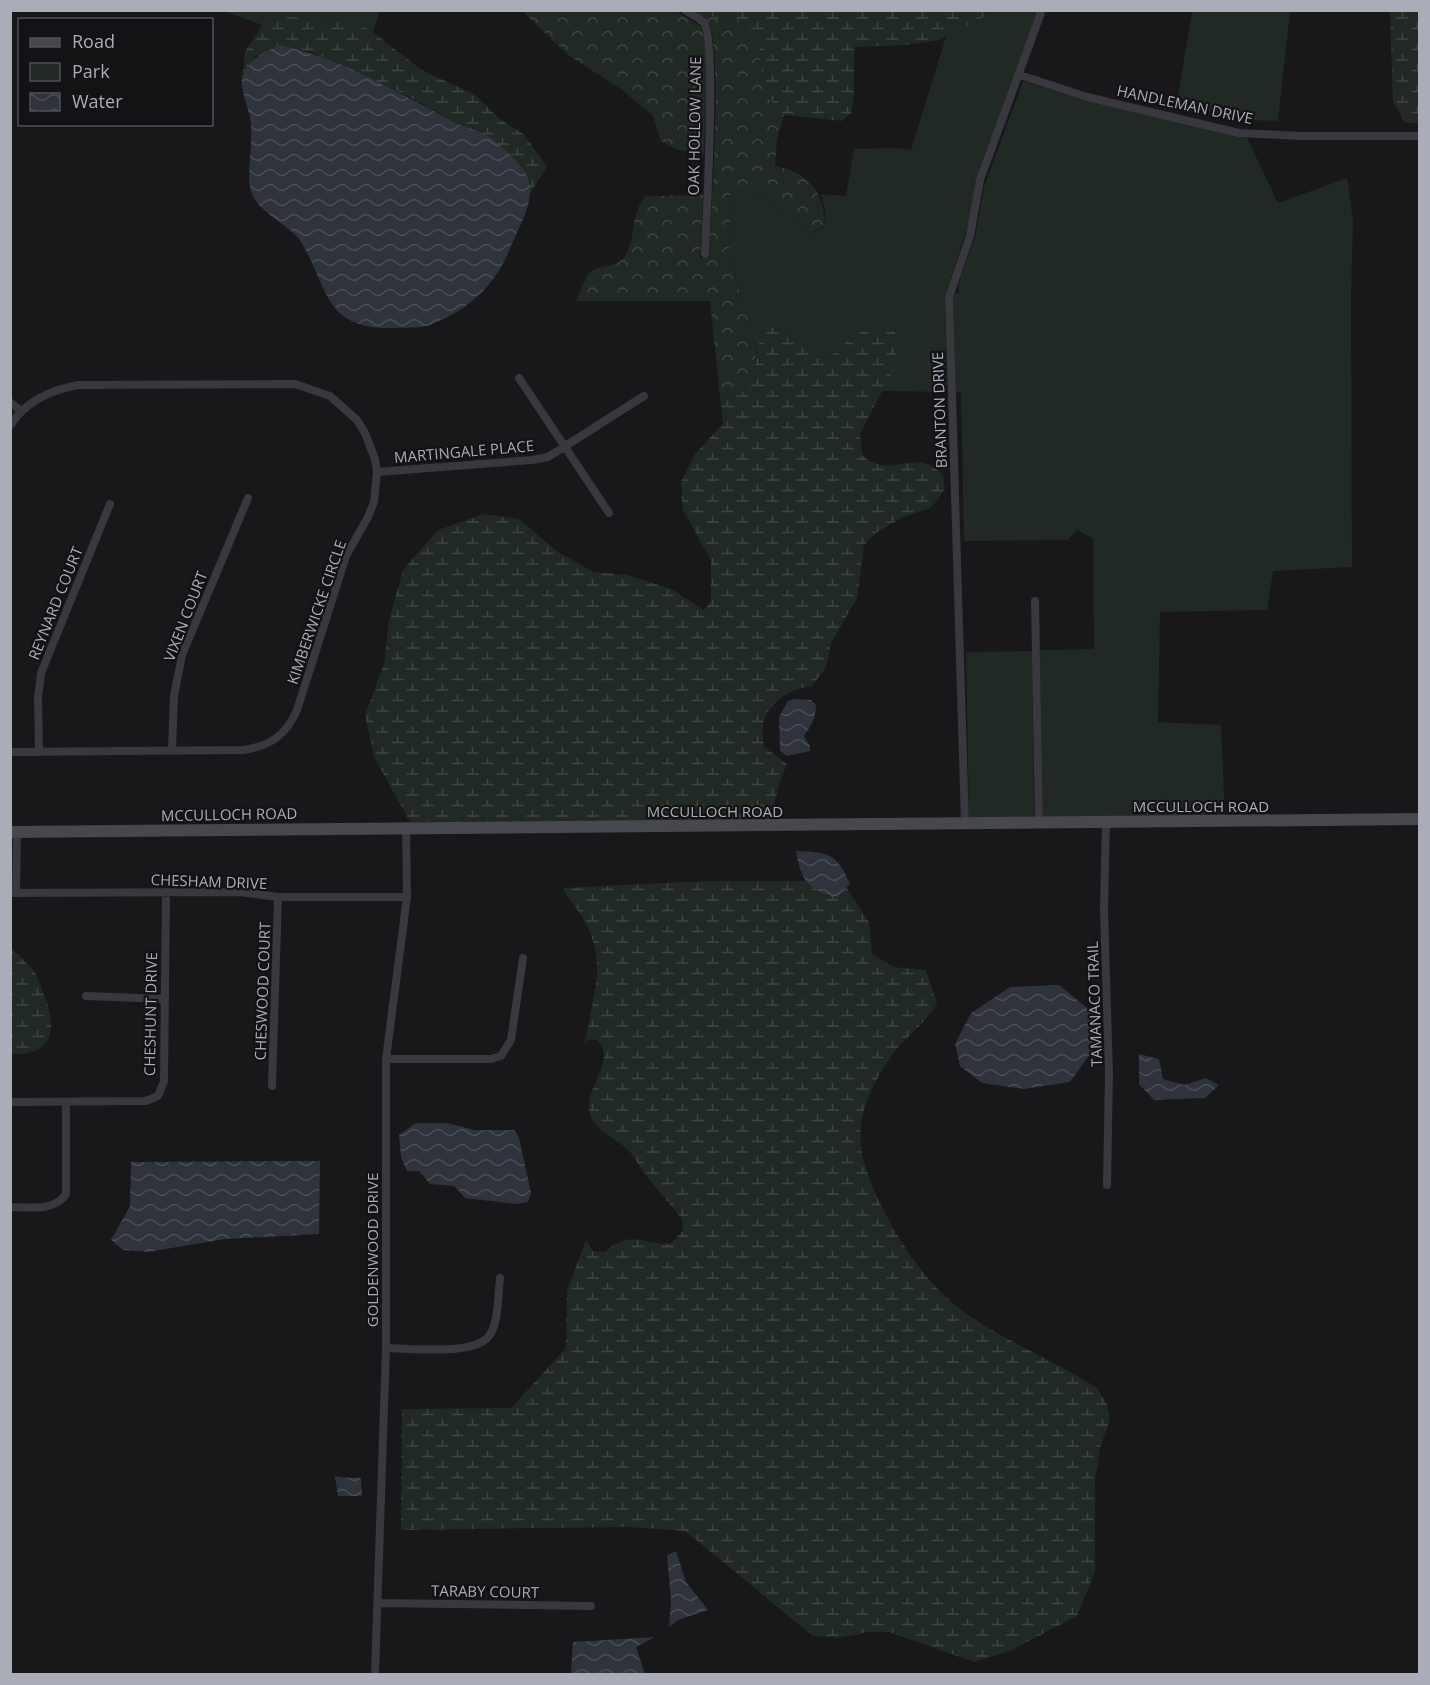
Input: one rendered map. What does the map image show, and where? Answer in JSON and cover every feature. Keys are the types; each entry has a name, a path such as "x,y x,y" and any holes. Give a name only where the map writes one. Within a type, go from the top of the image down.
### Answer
{"street":[{"name":"OAK HOLLOW LANE","path":"685,10 704,22 708,34 711,73 705,254"},
{"name":"BRANTON DRIVE","path":"965,824 949,297 970,236 981,180 1042,10"},
{"name":"HANDLEMAN DRIVE","path":"1020,75 1087,97 1239,133 1302,136 1419,136"},
{"path":"519,378 609,513"},
{"name":"KIMBERWICKE CIRCLE","path":"10,426 21,411 49,393 78,385 295,384 330,396 357,420 371,447 377,472 371,510 346,556 290,726 273,742 258,748 243,750 10,752"},
{"name":"MARTINGALE PLACE","path":"377,472 548,457 644,396"},
{"path":"10,402 21,411"},
{"name":"VIXEN COURT","path":"172,749 174,696 182,655 248,498"},
{"name":"REYNARD COURT","path":"39,752 38,698 41,673 110,504"},
{"path":"1035,601 1038,823"},
{"name":"MCCULLOCH ROAD","path":"14,832 1419,819"},
{"name":"TAMANACO TRAIL","path":"1106,821 1104,910 1109,1073 1107,1185"},
{"name":"GOLDENWOOD DRIVE","path":"375,1674 386,1348 386,1059 407,897 406,827"},
{"path":"13,893 14,832"},
{"name":"CHESHUNT DRIVE","path":"10,1102 66,1104 146,1101 158,1096 164,1081 163,999 166,892"},
{"name":"CHESHAM DRIVE","path":"13,893 240,892 278,897 407,897"},
{"name":"CHESWOOD COURT","path":"272,1086 278,897"},
{"path":"386,1059 492,1059 501,1056 511,1040 523,958"},
{"path":"87,996 163,999"},
{"path":"10,1207 47,1206 60,1202 66,1194 66,1104"},
{"path":"386,1348 470,1348 485,1342 492,1332 500,1278"},
{"name":"TARABY COURT","path":"378,1604 591,1606"}],"green space":[{"path":"224,11 380,11 373,32 333,20 290,17 262,25"},
{"path":"522,11 676,11 700,26 704,35 707,73 704,155 675,149 661,141 653,116 621,89 568,55"},
{"path":"693,11 705,11 717,19 740,21 759,46 763,91 784,115 777,140 775,166 797,173 806,179 818,194 824,214 824,226 811,234 776,207 764,193 731,191 729,254 756,348 755,375 741,394 720,397 710,301 576,301 592,271 616,263 624,257 631,242 635,218 646,196 703,195 700,258 709,258 715,135 715,65 713,39 708,22"},
{"path":"705,11 995,11 939,40 907,45 855,47 853,106 851,114 842,121 784,115 763,91 759,46 740,21 717,19"},
{"path":"995,11 1038,11 945,296 947,392 882,391 897,362 820,357 805,336 771,327 756,348 729,254 731,191 764,193 776,207 811,234 824,227 825,211 821,194 846,196 854,149 911,150 946,36"},
{"path":"1192,11 1290,11 1278,121 1239,120 1177,102"},
{"path":"1390,11 1419,11 1419,124 1405,122 1393,102"},
{"path":"289,17 333,20 369,29 423,71 474,94 501,120 524,134 547,167 529,195 529,180 488,136 460,125 404,94 311,52 281,45 254,57 242,79 245,52 263,24"},
{"path":"1023,81 1086,101 1247,138 1278,203 1347,178 1353,220 1352,567 1273,571 1267,610 1160,612 1158,722 1221,725 1225,816 1043,818 1040,650 1094,649 1093,539 1077,530 1068,540 964,541 961,392 956,392 953,298 955,293 959,293 958,284 975,237 984,187"},
{"path":"770,327 806,336 820,357 828,358 859,333 875,328 895,332 897,362 860,434 862,455 879,465 918,463 929,465 943,474 945,489 931,508 903,517 876,533 864,545 857,598 831,643 826,668 811,687 804,687 789,693 775,703 766,716 763,723 764,747 787,764 780,781 770,821 410,822 374,757 365,715 384,664 389,620 403,570 438,530 484,514 519,519 558,552 593,572 627,575 671,589 704,610 711,601 711,561 683,510 681,482 695,454 723,424 720,397 741,394 755,375 756,348"},
{"path":"1032,651 1034,818 969,819 966,652"},
{"path":"705,881 819,881 846,887 869,922 872,954 893,967 926,970 937,1003 889,1060 877,1079 864,1110 861,1142 864,1163 871,1183 902,1242 928,1278 948,1299 981,1323 1097,1388 1107,1404 1110,1419 1100,1448 1095,1481 1095,1572 1077,1616 1010,1651 974,1662 889,1632 869,1632 838,1638 813,1636 685,1531 630,1527 401,1530 402,1409 511,1408 566,1348 567,1291 586,1240 593,1251 605,1252 614,1245 630,1239 670,1244 683,1231 682,1219 644,1173 630,1152 601,1130 591,1117 590,1096 604,1057 603,1048 597,1040 590,1039 585,1043 596,981 595,947 589,930 564,892 564,888"},
{"path":"11,948 36,974 51,1021 51,1031 43,1046 25,1054 11,1054"}],"water":[{"path":"281,45 349,68 458,124 487,136 519,164 527,176 530,189 528,206 522,223 498,273 469,304 444,319 421,327 390,328 368,326 352,321 340,313 331,302 301,242 254,199 249,176 251,124 242,90 242,79 252,61"},
{"path":"811,700 816,705 813,722 804,736 810,746 810,751 787,756 780,751 779,717 788,701"},
{"path":"796,851 816,852 830,856 841,866 850,884 838,897 813,888 800,870"},
{"path":"1059,985 1092,1012 1093,1050 1070,1082 1024,1089 982,1083 960,1066 955,1044 971,1013 1010,987"},
{"path":"1139,1054 1159,1059 1163,1079 1184,1085 1206,1078 1219,1085 1205,1098 1154,1100 1139,1084"},
{"path":"416,1123 447,1123 474,1130 514,1130 519,1138 531,1193 528,1202 516,1204 465,1198 454,1186 430,1184 419,1171 407,1171 401,1157 399,1135"},
{"path":"320,1161 319,1234 225,1239 148,1252 123,1250 111,1240 130,1206 131,1162"},
{"path":"335,1477 361,1478 362,1496 338,1496"},
{"path":"676,1551 686,1582 708,1610 680,1619 669,1627 671,1601 667,1556"},
{"path":"655,1637 636,1647 645,1674 571,1674 573,1642"}]}
